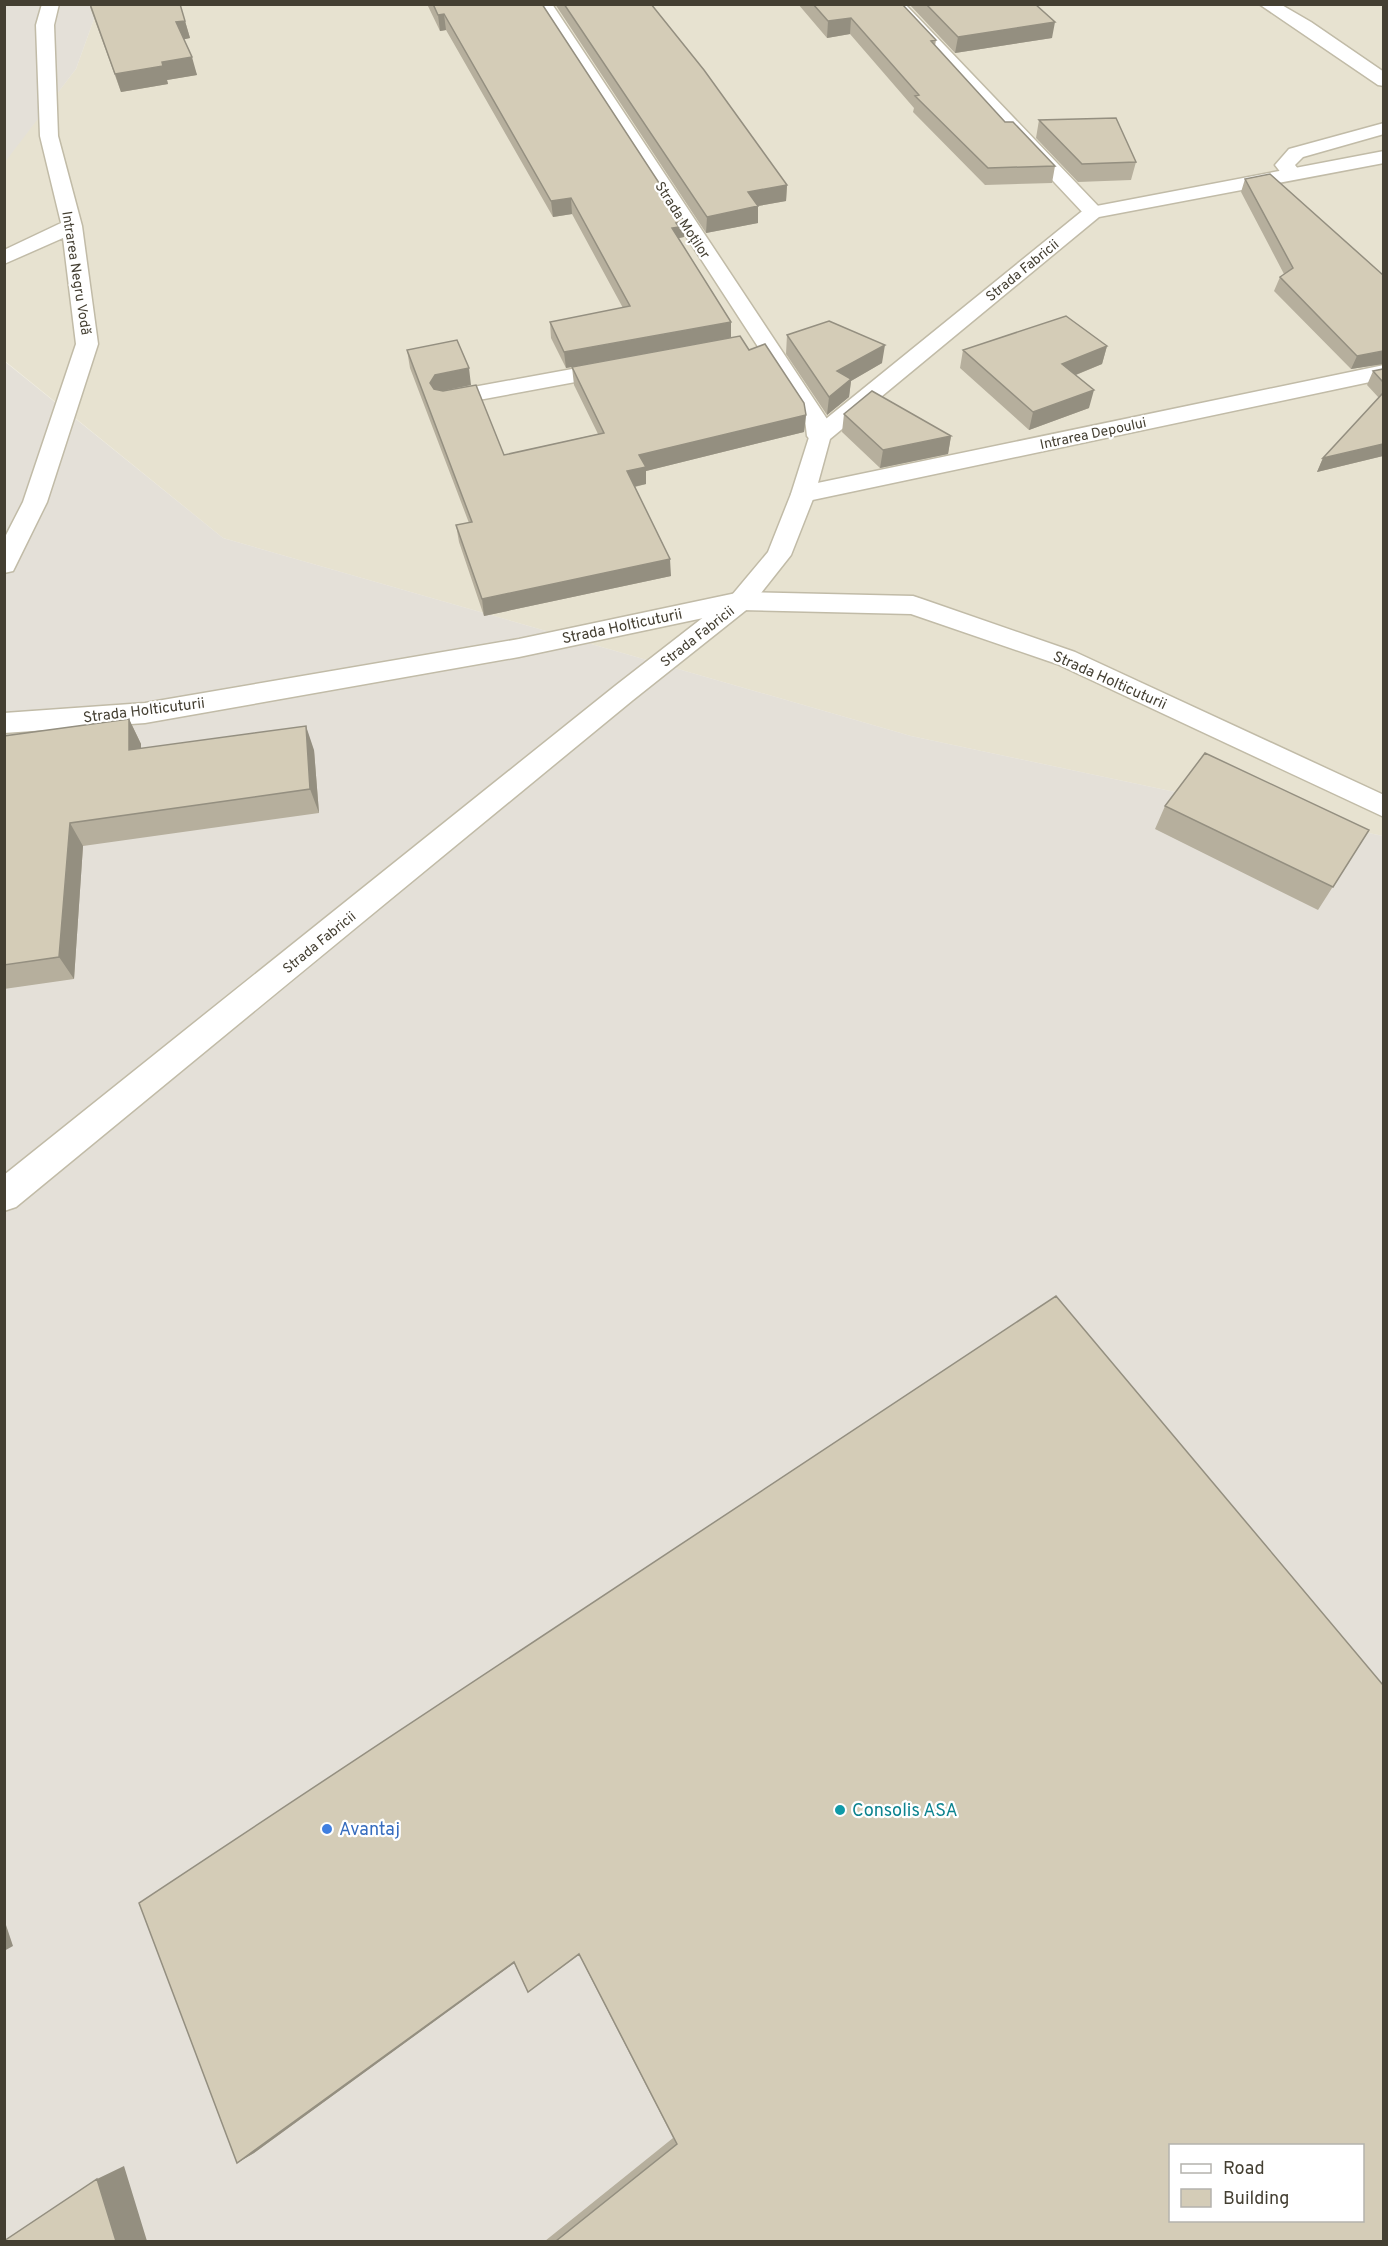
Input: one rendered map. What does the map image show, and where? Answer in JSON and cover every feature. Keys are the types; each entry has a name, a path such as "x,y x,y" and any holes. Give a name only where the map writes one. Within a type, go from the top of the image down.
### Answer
{"street":[{"name":"Intrarea Negru Vodă","path":"4,565 35,502 87,344 72,226 49,136 45,25 51,4"},
{"name":"Strada Moților","path":"543,4 762,341 816,419 819,436"},
{"path":"895,4 1093,212"},
{"path":"1267,4 1305,26 1383,81"},
{"path":"1292,174 1285,165 1296,153 1383,128"},
{"name":"Strada Fabricii","path":"4,1196 614,701 741,601 779,555 803,494 819,436 1093,212 1383,157"},
{"path":"4,258 72,226"},
{"path":"739,346 762,341"},
{"path":"447,399 634,365"},
{"name":"Intrarea Depoului","path":"803,494 1383,372"},
{"name":"Strada Holticuturii","path":"4,723 145,712 519,648 741,601 913,605 1066,658 1383,807"}],"shaded area":[{"path":"5,5 99,5 76,69 5,162"},
{"path":"99,5 1383,5 1383,836 911,736 223,538 5,361 4,162 76,69"},
{"path":"4,361 223,538 911,736 1383,836 1383,2241 5,2241"}],"building":[{"path":"90,4 180,4 185,21 176,22 192,57 162,62 163,66 115,74"},
{"path":"433,4 542,4 684,221 676,223 679,227 672,228 731,322 564,352 550,322 630,306 571,198 551,201 444,14 438,15"},
{"path":"564,4 651,4 704,70 787,185 748,192 758,206 707,217"},
{"path":"813,4 902,4 936,40 931,41 1005,122 1013,122 1055,166 988,168 915,96 919,95 851,18 828,21"},
{"path":"926,4 1035,4 1055,22 958,37"},
{"path":"1116,118 1136,162 1082,164 1039,120"},
{"path":"1270,174 1383,275 1383,351 1357,356 1280,277 1293,268 1245,179"},
{"path":"1066,316 1107,346 1062,364 1094,390 1033,412 963,350"},
{"path":"829,321 885,345 837,371 851,379 829,397 787,335"},
{"path":"740,336 749,350 765,344 804,403 806,415 639,455 646,467 627,471 670,559 482,599 456,525 472,522 407,350 457,340 469,368 435,375 430,383 434,389 443,391 476,385 504,455 604,433 572,367"},
{"path":"1383,369 1383,382 1373,371"},
{"path":"872,391 951,436 883,450 844,414"},
{"path":"1383,393 1383,444 1323,458"},
{"path":"129,719 129,750 306,726 310,789 70,823 59,957 4,965 4,736"},
{"path":"1205,753 1369,830 1333,887 1165,806"},
{"name":"Consolis ASA","path":"1056,1296 1383,1685 1383,2241 556,2241 677,2144 579,1954 528,1992 514,1962 237,2163 139,1903"},
{"path":"97,2179 116,2241 4,2241"}],"place":[{"name":"Consolis ASA","path":"840,1810"},
{"name":"Avantaj","path":"327,1829"}]}
